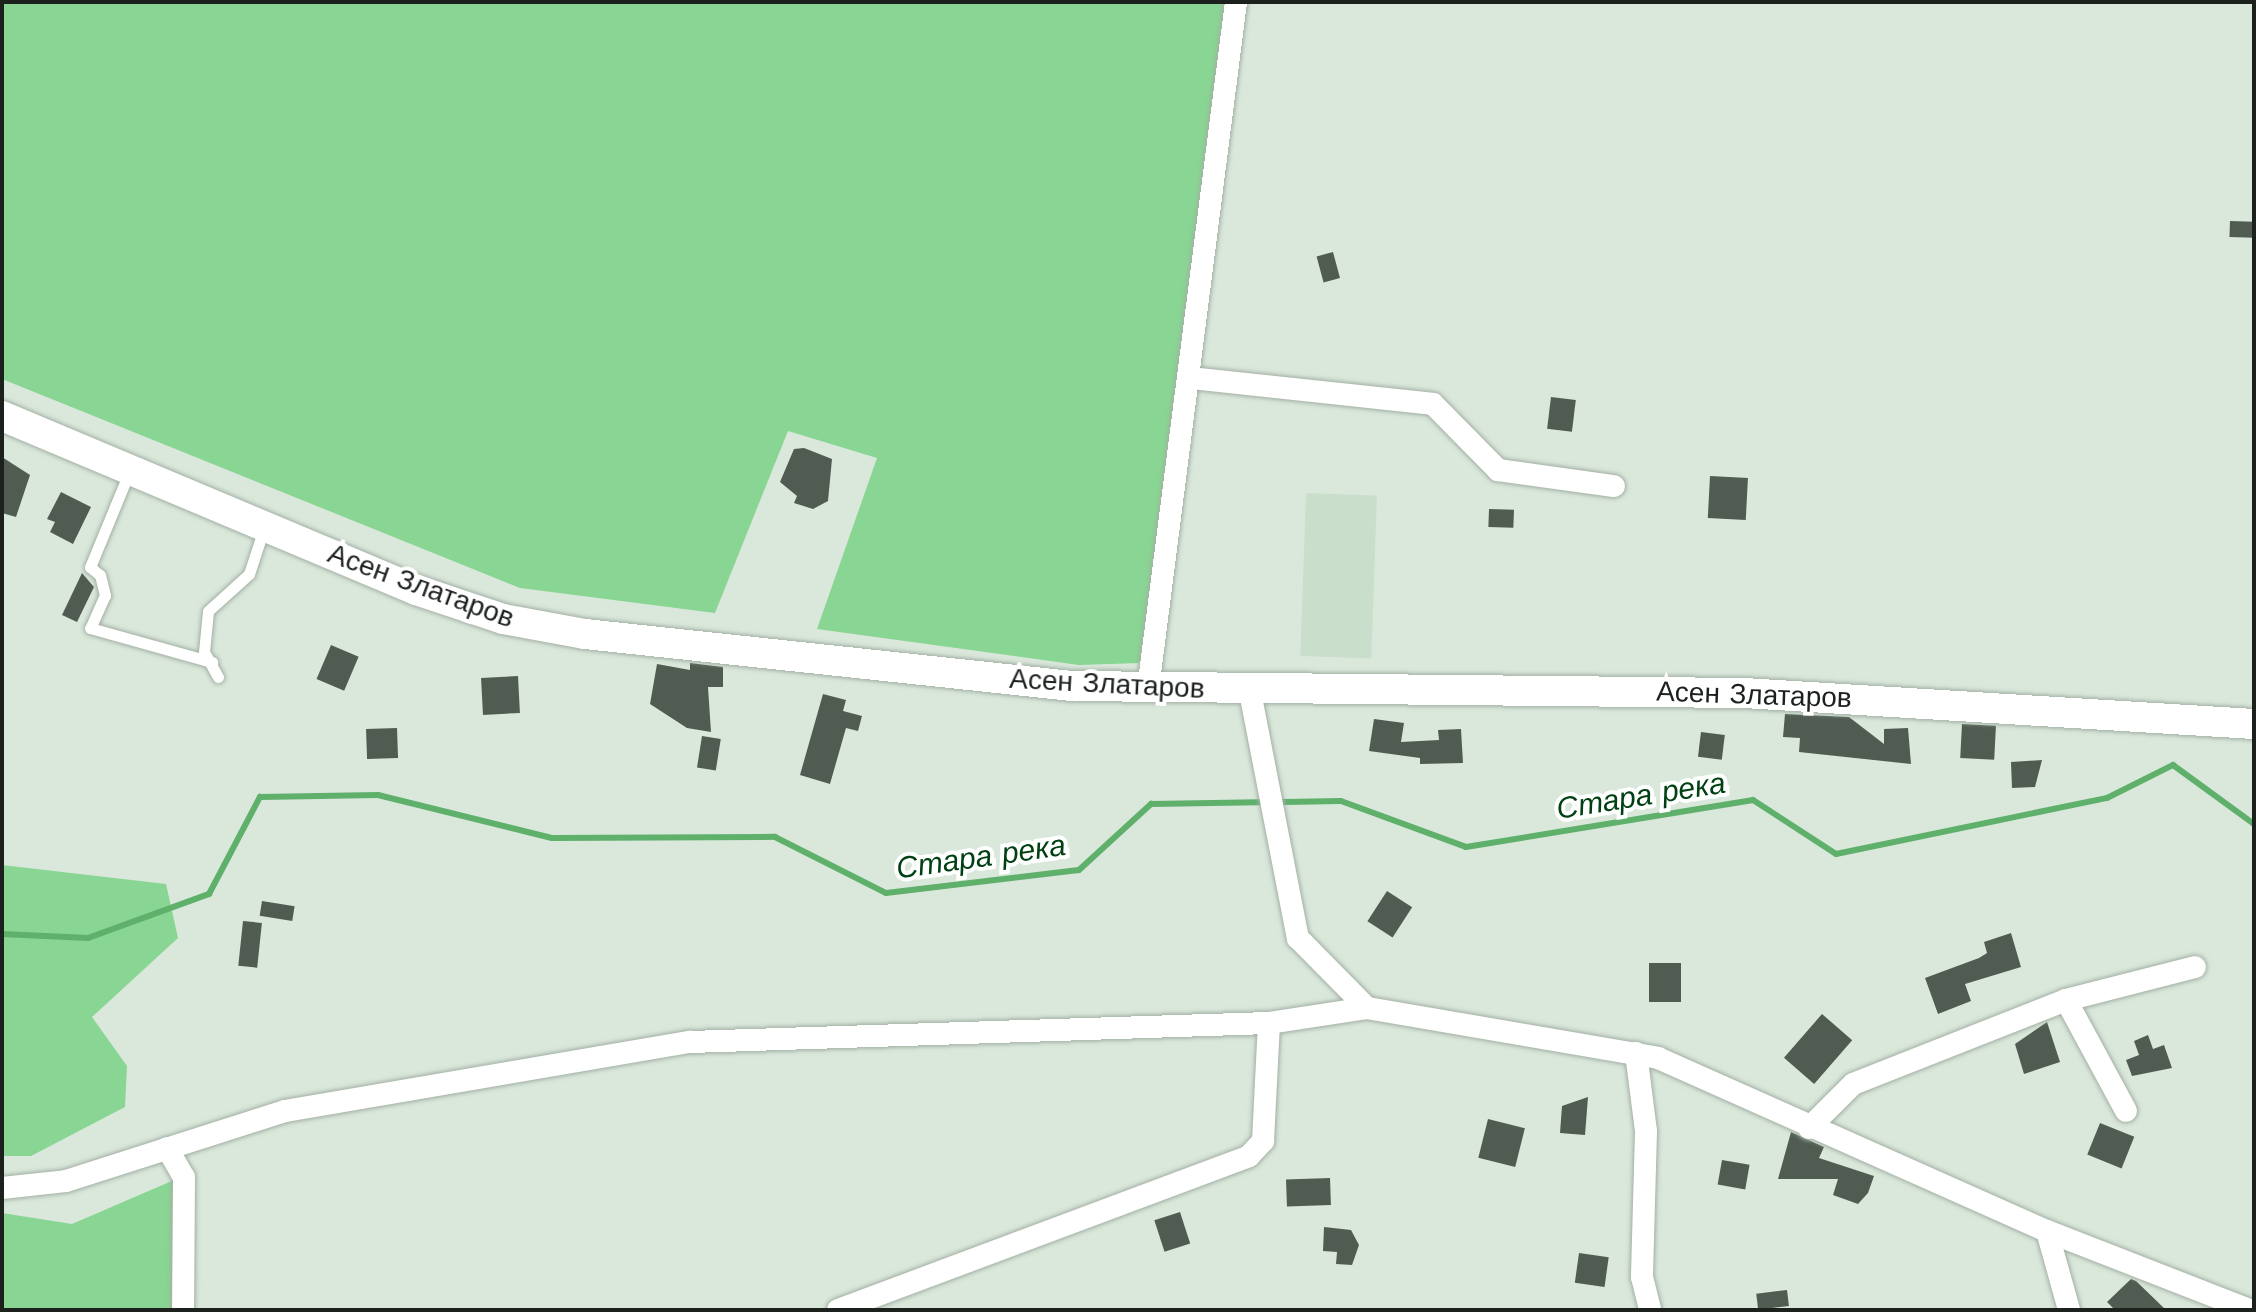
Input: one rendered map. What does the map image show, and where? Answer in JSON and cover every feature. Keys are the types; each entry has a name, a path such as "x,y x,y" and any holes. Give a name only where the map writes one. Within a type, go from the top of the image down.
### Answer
{"street":[{"path":"1148,689 1191,378 1236,2"},
{"path":"1191,378 1433,404 1498,470 1614,486"},
{"name":"Асен Златаров","path":"2,416 416,590 503,619 585,634 1148,689 1744,693 2254,724"},
{"path":"1250,692 1298,938 1367,1008"},
{"path":"1809,1128 1853,1084 2066,1000 2195,967"},
{"path":"2066,1000 2126,1111"},
{"path":"2,1188 66,1181 285,1111 690,1042 1269,1023 1367,1008 1636,1053 2047,1231 2250,1310"},
{"path":"838,1310 1249,1156 1263,1141 1269,1023"},
{"path":"1636,1053 1646,1131 1642,1277 1650,1310"},
{"path":"167,1148 184,1177 183,1310"},
{"path":"2047,1231 2069,1310"}],"lane":[{"path":"130,470 90,567 100,575 105,595 90,628 212,662"},
{"path":"218,677 202,631 208,611 249,574 265,526"}],"shaded area":[{"path":"1306,493 1377,495 1371,658 1300,656"}],"green space":[{"path":"2,2 1229,2 1140,663 1079,665 817,629 877,458 788,431 715,613 520,588 2,379"},
{"path":"2,865 166,884 178,938 92,1017 127,1066 125,1107 31,1156 2,1156"},
{"path":"174,1180 174,1310 2,1310 2,1213 72,1224"}],"building":[{"path":"2230,221 2254,222 2253,238 2229,237"},
{"path":"1333,252 1340,278 1324,282 1317,256"},
{"path":"1551,397 1576,400 1572,432 1547,429"},
{"path":"804,448 832,459 828,501 813,509 794,503 797,496 780,482 794,449"},
{"path":"2,457 30,475 16,517 2,513"},
{"path":"1710,476 1748,478 1746,520 1708,518"},
{"path":"61,492 91,507 73,544 50,532 55,522 47,519"},
{"path":"1489,509 1514,510 1513,528 1488,527"},
{"path":"82,573 94,587 77,622 62,615"},
{"path":"331,645 359,657 344,691 317,679"},
{"path":"690,663 723,667 723,687 708,687 711,732 687,728 650,704 657,664 690,670"},
{"path":"518,676 520,713 483,715 481,678"},
{"path":"823,694 846,700 843,711 862,716 858,731 846,728 830,784 800,775"},
{"path":"1785,714 1849,717 1884,744 1884,729 1908,728 1911,764 1799,752 1800,738 1783,737"},
{"path":"1374,719 1404,723 1401,742 1439,740 1438,730 1461,729 1463,763 1420,764 1420,758 1369,751"},
{"path":"1962,724 1996,726 1994,760 1960,758"},
{"path":"397,728 398,758 367,759 366,729"},
{"path":"1701,732 1725,735 1722,760 1698,757"},
{"path":"702,736 721,739 716,771 697,768"},
{"path":"2042,760 2035,787 2012,788 2011,762"},
{"path":"1387,891 1412,907 1393,938 1367,921"},
{"path":"262,901 295,906 292,921 260,916"},
{"path":"243,921 262,923 257,968 238,966"},
{"path":"2011,933 2021,967 1965,984 1971,1001 1938,1014 1925,978 1979,958 1987,953 1984,942"},
{"path":"1649,963 1681,963 1681,1002 1649,1002"},
{"path":"1822,1014 1852,1040 1814,1084 1784,1058"},
{"path":"2047,1022 2060,1062 2024,1074 2015,1044"},
{"path":"2148,1035 2153,1049 2164,1045 2172,1068 2132,1076 2126,1060 2139,1055 2134,1041"},
{"path":"1588,1097 1585,1135 1560,1133 1562,1106"},
{"path":"1488,1119 1525,1128 1515,1167 1478,1158"},
{"path":"2100,1123 2134,1137 2122,1168 2087,1155"},
{"path":"1791,1132 1824,1147 1819,1158 1874,1176 1868,1193 1858,1204 1833,1195 1838,1179 1778,1179"},
{"path":"1722,1160 1750,1165 1745,1189 1718,1185"},
{"path":"1330,1178 1331,1205 1287,1207 1286,1180"},
{"path":"1180,1212 1190,1243 1165,1252 1154,1220"},
{"path":"1324,1227 1351,1230 1359,1245 1352,1265 1336,1264 1337,1252 1323,1251"},
{"path":"1579,1253 1609,1257 1605,1287 1575,1283"},
{"path":"2131,1279 2166,1310 2115,1310 2107,1302"},
{"path":"1787,1290 1789,1306 1758,1310 1756,1294"}],"waterway":[{"name":"Стара река","path":"2,934 88,938 209,894 260,797 378,795 552,838 775,837 886,893 1079,870 1151,804 1341,801 1466,847 1753,800 1836,854 2107,798 2173,765 2254,824"}]}
